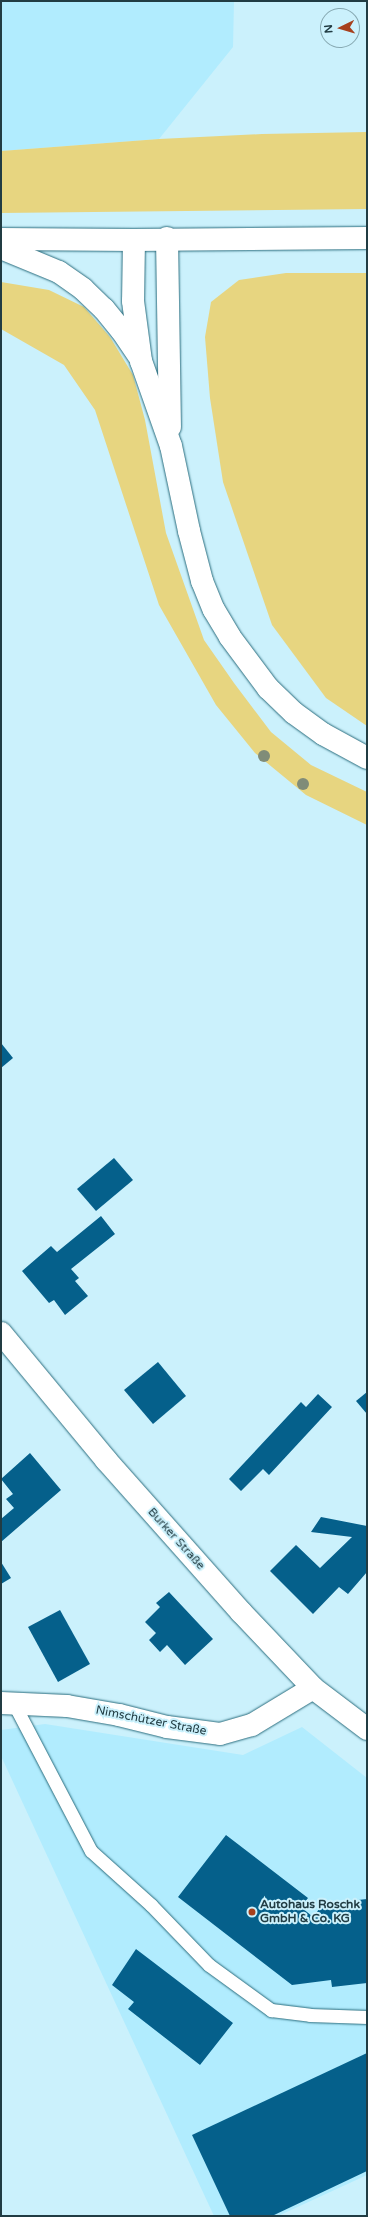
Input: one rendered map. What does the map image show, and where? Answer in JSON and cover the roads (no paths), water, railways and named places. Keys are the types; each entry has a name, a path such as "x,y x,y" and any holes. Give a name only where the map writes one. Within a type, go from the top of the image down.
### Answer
{"main road":[{"path":"167,238 171,446"},
{"path":"1,239 134,240 167,238 367,238"},
{"path":"134,240 133,301 141,361 171,446 189,531 202,581 214,610 230,637 268,688 294,713 323,734 367,758"},
{"path":"1,248 59,272 84,290 104,309 122,331 141,361"},
{"name":"Burker Straße","path":"1,1333 106,1460 241,1612 313,1688 367,1729"},
{"name":"Nimschützer Straße","path":"7,1704 67,1706 118,1715 167,1727 220,1734 252,1726 313,1688"}],"lane":[{"path":"7,1704 91,1851 151,1905 209,1965 271,2010 367,2017"}],"place":[{"name":"Autohaus Roschk GmbH & Co. KG","path":"252,1912"}]}
